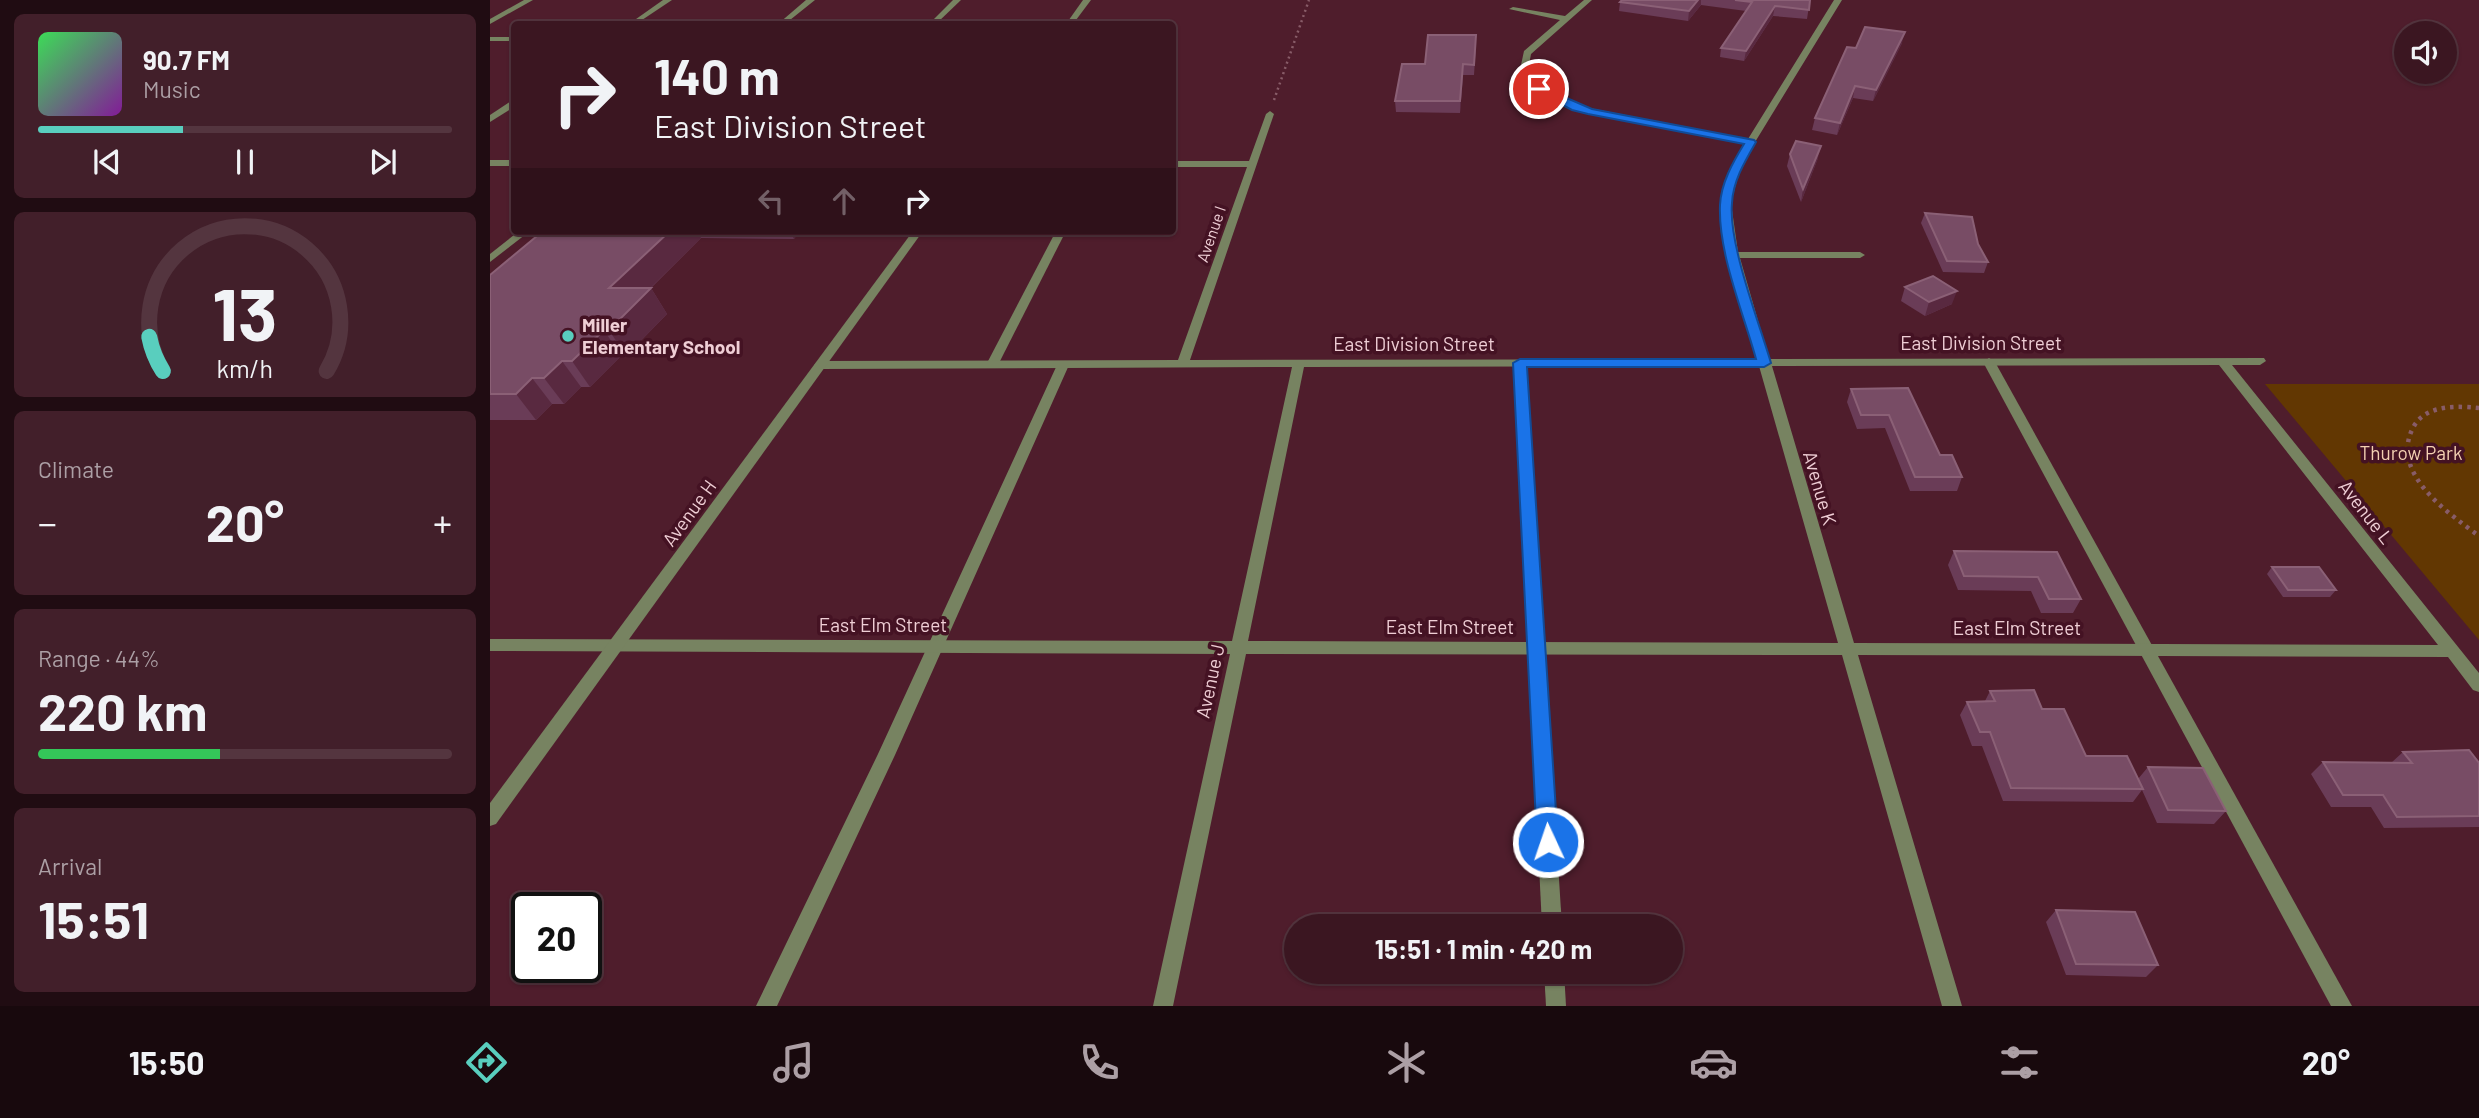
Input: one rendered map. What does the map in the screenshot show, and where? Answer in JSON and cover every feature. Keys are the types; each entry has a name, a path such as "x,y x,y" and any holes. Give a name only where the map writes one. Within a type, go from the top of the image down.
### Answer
{"street":[{"path":"490,22 528,0"},
{"path":"636,21 668,0"},
{"path":"785,21 811,0"},
{"path":"935,21 957,0"},
{"path":"1071,21 1087,0"},
{"path":"1588,0 1527,53 1525,65 1539,89 1576,108 1607,116 1751,142"},
{"name":"Avenue K","path":"1838,0 1737,165 1726,203 1733,255 1952,1006"},
{"path":"1513,9 1566,19"},
{"path":"490,39 511,39"},
{"path":"1524,112 1558,99"},
{"path":"490,120 511,105"},
{"name":"Avenue I","path":"1183,364 1270,114"},
{"path":"490,163 511,163"},
{"path":"1176,164 1252,164"},
{"path":"490,259 520,235"},
{"name":"Avenue H","path":"490,818 915,235"},
{"path":"992,365 1059,235"},
{"path":"1733,255 1860,255"},
{"name":"East Division Street","path":"820,365 2260,361"},
{"path":"1989,362 2342,1006"},
{"name":"Avenue L","path":"2223,362 2479,685"},
{"path":"1520,363 1551,914"},
{"name":"Avenue J","path":"1163,1006 1299,364"},
{"path":"766,1006 1063,365"},
{"name":"East Elm Street","path":"490,645 2451,650"},
{"path":"1555,984 1556,1006"}],"path":[{"path":"1270,114 1309,0"},
{"path":"2479,408 2447,407 2421,417 2407,437 2406,450 2418,479 2429,494 2479,536"}],"green space":[{"name":"Thurow Park","path":"2265,384 2479,384 2479,640"}],"building":[{"path":"1698,0 1689,11 1620,2"},
{"path":"1735,0 1810,0 1809,10 1775,6 1746,51 1721,48 1752,2"},
{"path":"1865,27 1905,32 1876,90 1855,86 1840,123 1815,118 1847,47 1856,48"},
{"path":"1428,35 1476,35 1474,65 1463,64 1460,101 1395,101 1402,64 1425,64"},
{"path":"1796,141 1821,146 1803,189 1790,154"},
{"path":"1925,213 1972,217 1978,244 1988,262 1947,261"},
{"path":"538,235 666,235 609,288 651,288 609,330 604,330 572,361 562,361 544,378 532,378 516,394 490,394 490,275"},
{"path":"1933,276 1957,291 1929,302 1905,287"},
{"path":"1908,388 1940,455 1952,455 1962,477 1915,477 1889,415 1861,415 1851,389"},
{"path":"1954,551 2057,552 2081,599 2049,599 2038,577 1964,576"},
{"path":"2272,567 2319,567 2336,590 2288,590"},
{"path":"2034,690 2042,709 2064,709 2086,756 2127,756 2143,789 2011,788 1990,732 1980,732 1967,702 1995,701 1990,691"},
{"path":"2469,750 2479,763 2479,816 2397,817 2383,795 2343,795 2323,762 2412,763 2403,752"},
{"path":"2148,767 2203,768 2226,811 2168,810"},
{"path":"2056,910 2135,912 2158,965 2076,964"}],"place":[{"name":"Miller Elementary School","path":"568,336"}],"route":[{"path":"1539,89 1576,108 1607,116 1751,142 1737,165 1726,203 1730,244 1764,363 1520,363 1548,842"}]}
